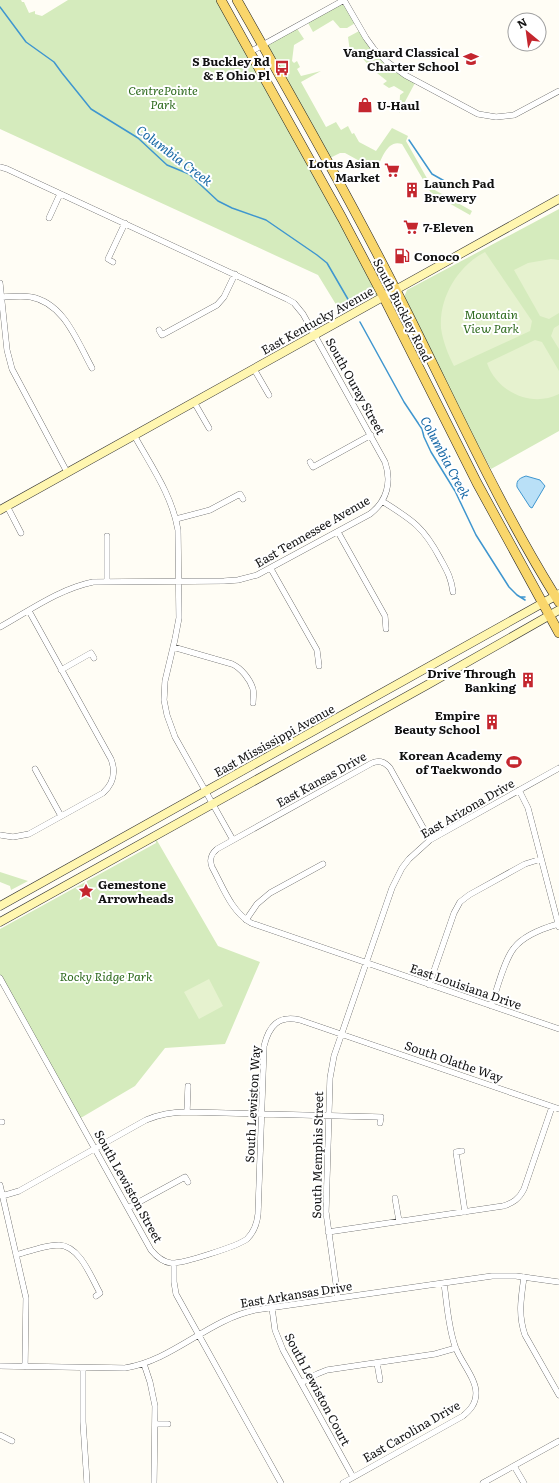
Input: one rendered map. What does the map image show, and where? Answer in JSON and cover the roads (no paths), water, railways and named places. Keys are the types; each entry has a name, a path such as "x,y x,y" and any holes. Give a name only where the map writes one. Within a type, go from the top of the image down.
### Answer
{"main road":[{"name":"South Buckley Road","path":"221,0 306,152 383,296 477,483 559,633"},
{"name":"South Buckley Road","path":"237,0 343,190 486,472 558,598"},
{"name":"East Kentucky Avenue","path":"3,508 559,199"},
{"name":"East Mississippi Avenue","path":"0,906 542,603 558,598"},
{"path":"0,922 559,610"}],"street":[{"path":"250,52 344,0 366,38 386,61 405,75 478,114 496,117 514,114 559,91"},
{"name":"South Ouray Street","path":"0,167 235,274 294,303 300,309 315,334 371,435 387,468 389,482 382,501"},
{"path":"49,218 60,194"},
{"path":"113,262 108,259 125,224"},
{"path":"159,330 162,335 216,305 224,297 235,274"},
{"path":"0,283 7,350 12,369 67,472"},
{"path":"2,297 30,297 52,306 64,318 92,368"},
{"name":"East Kentucky Avenue","path":"254,369 269,395"},
{"path":"194,402 209,428"},
{"path":"134,435 168,496 176,519 179,543 179,618 164,681 164,700 167,715 175,737 233,840 213,852 210,857 210,863 232,905 246,920 257,904 270,893 323,864"},
{"path":"310,462 313,467 371,435"},
{"path":"176,519 210,510 240,494 243,499"},
{"path":"382,501 410,519 419,526 427,536 452,579 453,592"},
{"name":"East Tennessee Avenue","path":"0,627 75,587 93,582 238,580 257,575 370,514 382,501"},
{"name":"East Kentucky Avenue","path":"3,508 21,533"},
{"path":"338,532 385,616 386,629"},
{"path":"106,536 106,581"},
{"path":"271,568 317,650 319,666"},
{"path":"0,836 13,837 29,834 103,793 110,785 113,778 113,765 111,759 29,611"},
{"path":"173,647 236,666 242,671 253,689 254,703"},
{"path":"61,670 91,653 94,658"},
{"name":"East Kansas Drive","path":"233,840 377,761 386,764 390,768 430,840"},
{"name":"East Arizona Drive","path":"348,1015 396,878 409,859 430,840 559,768"},
{"path":"35,769 61,816"},
{"path":"491,1006 508,958 515,946 542,930 559,926 528,808 519,790"},
{"path":"429,985 454,913 460,902 469,895 525,864 541,859"},
{"name":"East Louisiana Drive","path":"246,920 258,926 559,1029"},
{"name":"South Lewiston Street","path":"0,978 155,1255 166,1262 174,1263"},
{"name":"South Memphis Street","path":"338,1298 328,1232 326,1204 328,1116 331,1067 348,1015"},
{"name":"South Lewiston Way","path":"174,1263 182,1262 236,1245 254,1235 258,1221 264,1046 272,1027 281,1021 293,1018 341,1034"},
{"name":"South Olathe Way","path":"341,1034 559,1109"},
{"path":"187,1112 188,1086"},
{"path":"328,1232 509,1204 520,1195 552,1106"},
{"path":"2,1196 19,1191 155,1116 173,1112 380,1117 380,1123"},
{"path":"462,1151 456,1152 465,1212"},
{"path":"128,1208 185,1177 188,1182"},
{"path":"0,1185 26,1298 25,1367"},
{"path":"395,1198 399,1221"},
{"path":"16,1254 52,1246 70,1245 78,1255 100,1293 96,1296"},
{"path":"174,1263 175,1290 281,1483"},
{"name":"East Arkansas Drive","path":"0,1366 125,1368 144,1364 237,1315 272,1308 492,1276 524,1277 559,1282"},
{"path":"524,1277 520,1311 522,1326 559,1395"},
{"name":"East Carolina Drive","path":"353,1477 463,1416 477,1401 474,1384 456,1348 452,1334 444,1283"},
{"name":"South Lewiston Court","path":"272,1308 278,1340 353,1477"},
{"path":"301,1383 322,1371 435,1354 456,1348"},
{"path":"378,1363 380,1380"},
{"path":"144,1364 153,1396 155,1424 154,1483"},
{"path":"83,1368 83,1422 87,1483"},
{"path":"155,1424 168,1424"},
{"path":"0,1436 12,1440"},
{"path":"483,1483 559,1441"},
{"path":"514,1466 524,1483"},
{"path":"342,1483 353,1477"}],"water":[{"path":"526,476 540,480 545,486 532,508 517,487 519,480"}],"waterway":[{"name":"Columbia Creek","path":"0,7 26,42 54,62 91,109 138,138 167,165 189,174 218,201 232,208 266,220 317,255 327,263 349,301"},
{"path":"409,140 432,174 448,183"},
{"name":"Columbia Creek","path":"360,322 404,402 422,429 431,452 455,491 476,535 509,587 525,600"}],"place":[{"name":"Vanguard Classical Charter School","path":"471,59"},
{"name":"S Buckley Rd & E Ohio Pl","path":"282,68"},
{"name":"U-Haul","path":"365,105"},
{"name":"Lotus Asian Market","path":"392,170"},
{"name":"Launch Pad Brewery","path":"412,190"},
{"name":"7-Eleven","path":"411,227"},
{"name":"Conoco","path":"402,256"},
{"name":"Drive Through Banking","path":"528,680"},
{"name":"Empire Beauty School","path":"492,722"},
{"name":"Korean Academy of Taekwondo","path":"514,762"},
{"name":"Gemestone Arrowheads","path":"86,891"}],"park label":[{"name":"CentrePointe Park","path":"163,97"},
{"name":"Mountain View Park","path":"491,321"},
{"name":"Rocky Ridge Park","path":"106,976"}]}
